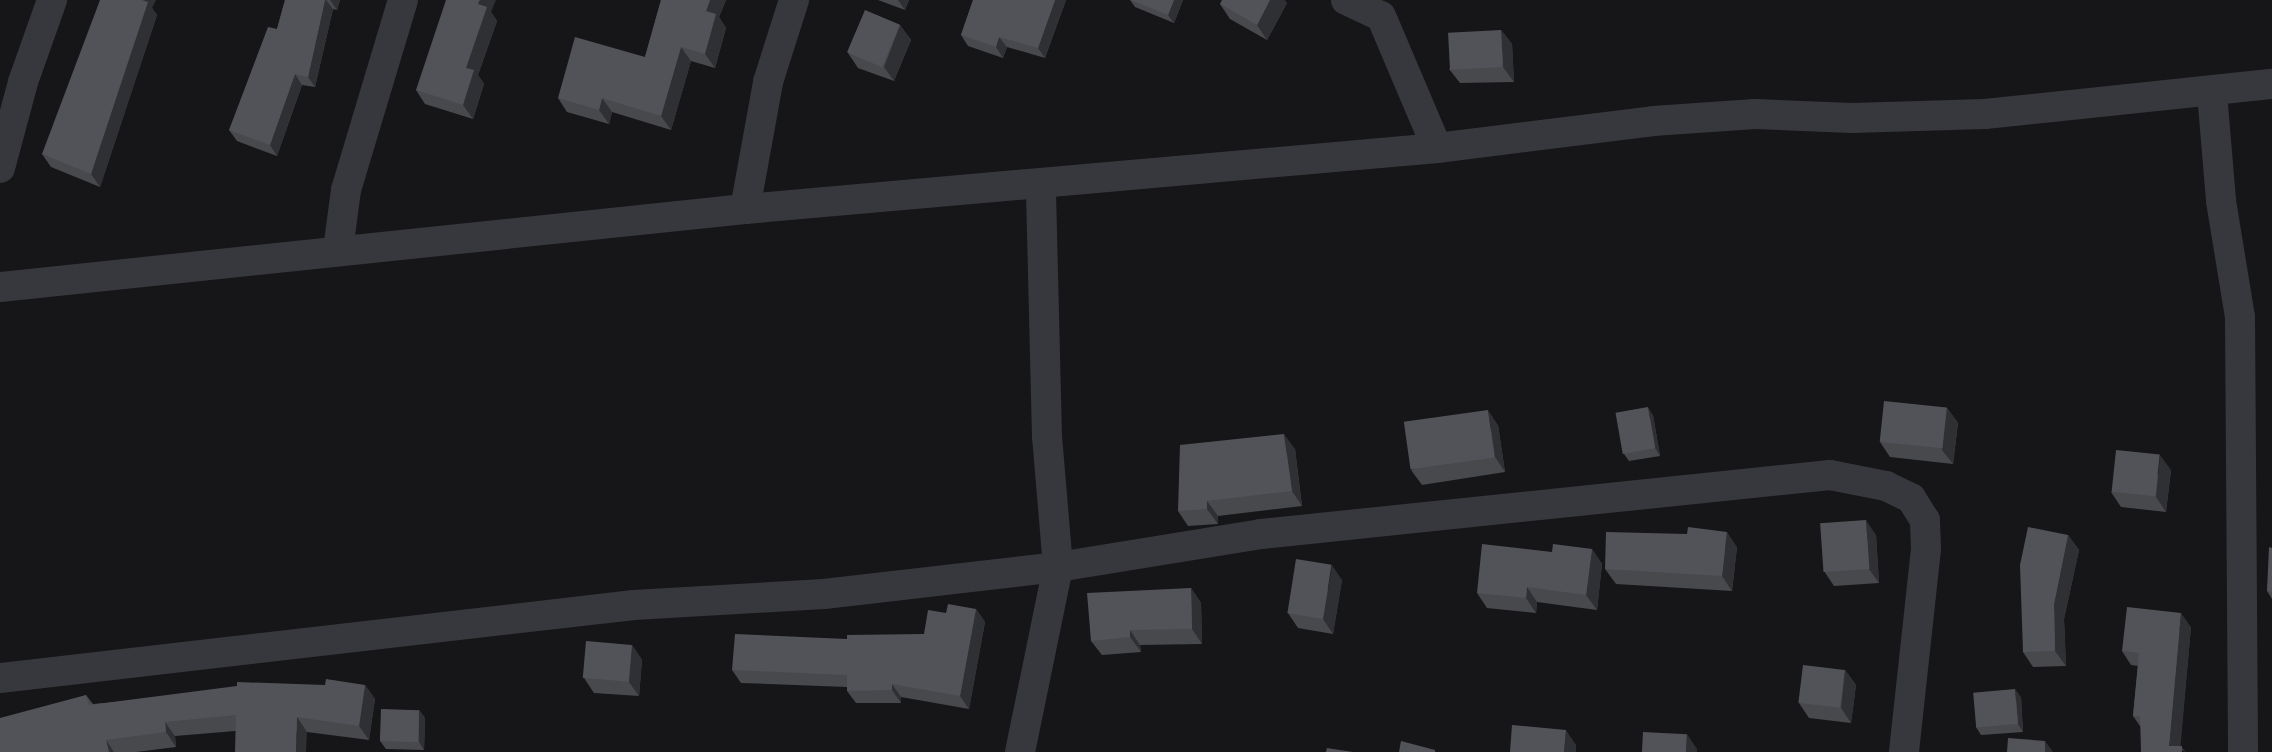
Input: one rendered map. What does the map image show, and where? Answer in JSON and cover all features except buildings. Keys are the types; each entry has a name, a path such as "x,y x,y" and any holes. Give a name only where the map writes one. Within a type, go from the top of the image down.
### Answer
{"street":[{"path":"0,168 23,82 52,0"},
{"path":"338,250 346,190 403,0"},
{"path":"744,209 768,82 794,0"},
{"path":"1346,0 1384,8 1437,148"},
{"path":"0,288 338,250 744,209 1041,186 1437,148 1664,120 1755,114 1852,118 1985,114 2212,93 2272,84"},
{"path":"2212,93 2221,201 2240,317 2243,752"},
{"path":"1020,752 1058,567 1047,437 1041,186"},
{"path":"0,678 634,605 824,594 1058,567 1261,534 1830,475 1886,486 1911,498 1924,520 1926,539 1904,752"}]}
